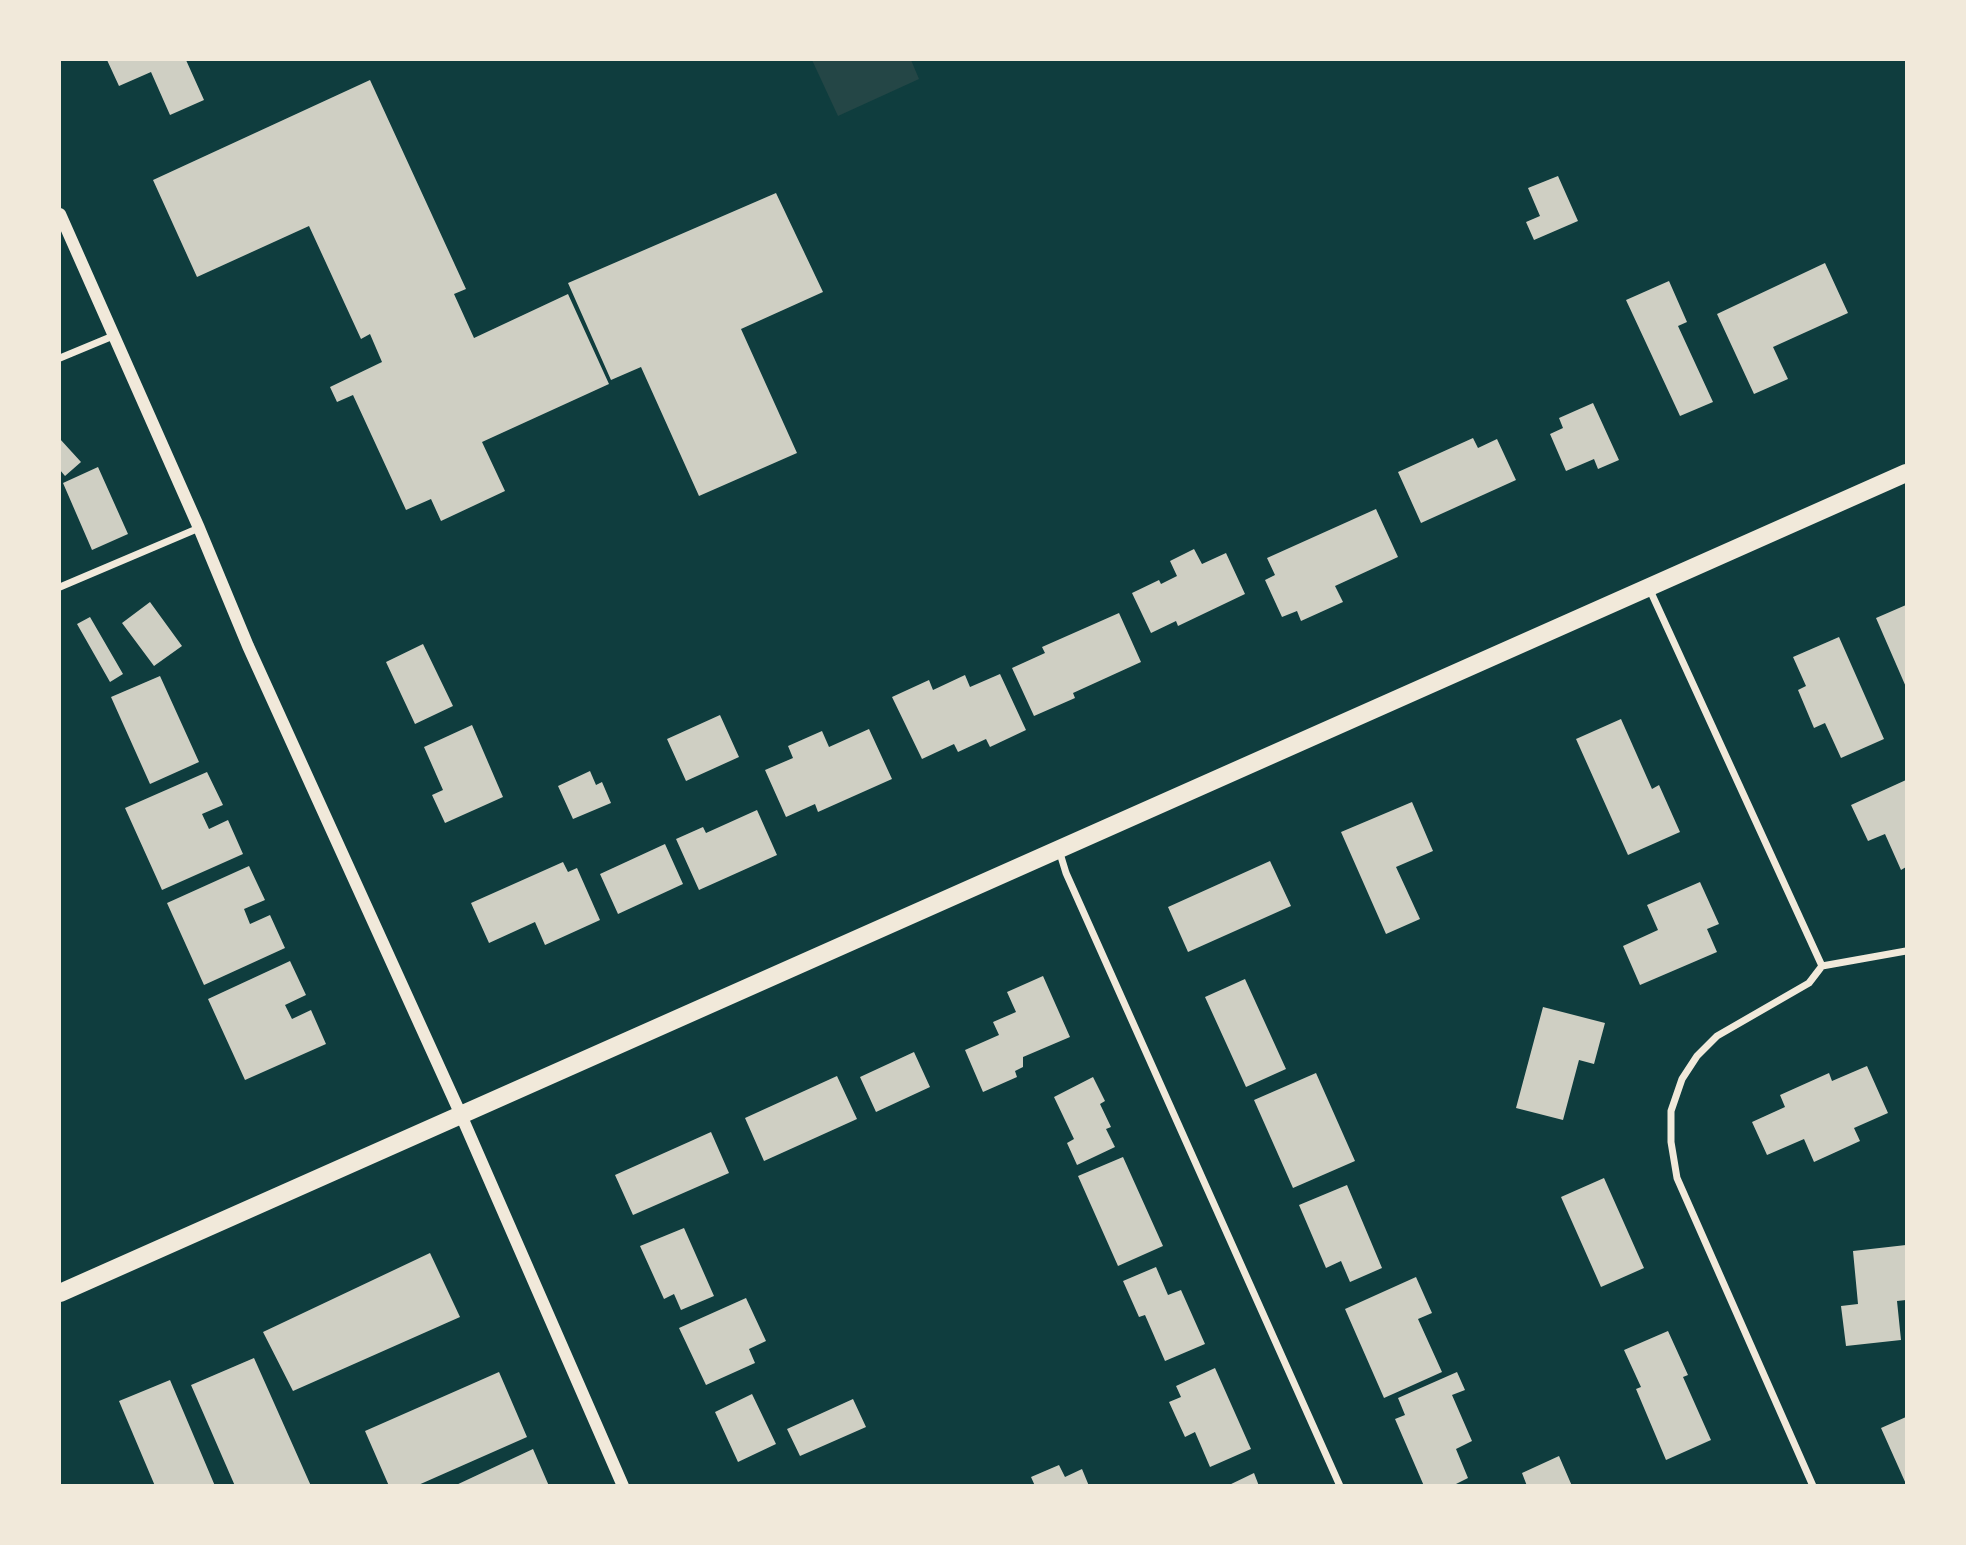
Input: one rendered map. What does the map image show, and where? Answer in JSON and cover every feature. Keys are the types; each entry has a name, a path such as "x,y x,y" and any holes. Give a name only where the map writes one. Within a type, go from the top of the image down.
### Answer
{"main road":[{"path":"60,1293 1906,473"}],"street":[{"path":"60,214 254,659 461,1115 623,1486"},
{"path":"60,358 113,336"},
{"path":"60,587 199,528"},
{"path":"1648,587 1822,966"},
{"path":"1058,850 1076,896 1340,1486"},
{"path":"1812,1486 1677,1178 1671,1142 1671,1111 1682,1079 1697,1056 1717,1036 1809,983 1822,966 1906,951"}],"shaded area":[{"path":"812,60 911,60 919,79 838,116"}],"building":[{"path":"107,60 186,60 204,100 170,115 151,72 119,86"},
{"path":"370,80 466,289 454,294 474,338 568,294 609,384 482,442 505,491 441,521 431,499 406,510 353,395 337,402 330,387 382,362 370,334 361,339 309,226 197,277 153,180"},
{"path":"1558,176 1578,221 1534,240 1526,222 1540,216 1528,188"},
{"path":"776,193 823,292 741,329 797,453 699,496 641,367 611,380 568,283"},
{"path":"1825,263 1848,313 1773,347 1788,379 1754,394 1717,314"},
{"path":"1669,281 1687,322 1678,326 1713,402 1680,416 1626,300"},
{"path":"1593,403 1619,460 1598,469 1594,459 1566,471 1550,434 1563,428 1559,418"},
{"path":"1473,438 1478,448 1497,439 1516,480 1421,523 1398,472"},
{"path":"60,439 81,462 65,476 60,470"},
{"path":"98,467 128,534 92,550 63,483"},
{"path":"1376,509 1398,557 1335,586 1343,602 1301,621 1297,611 1282,617 1265,580 1275,575 1267,558"},
{"path":"1194,549 1202,564 1226,553 1245,594 1178,626 1176,621 1151,633 1132,593 1159,580 1161,584 1177,576 1170,561"},
{"path":"150,602 182,646 154,666 122,623"},
{"path":"1906,605 1906,687 1876,618"},
{"path":"1119,613 1141,662 1073,693 1075,698 1034,716 1012,668 1045,653 1042,647"},
{"path":"90,617 123,674 110,682 77,624"},
{"path":"1839,637 1884,739 1841,758 1825,723 1814,728 1798,690 1806,686 1793,657"},
{"path":"423,644 453,706 415,724 386,662"},
{"path":"1000,674 1026,730 990,747 986,739 958,752 954,744 922,759 892,697 929,680 933,690 965,675 970,687"},
{"path":"160,676 199,762 150,784 111,697"},
{"path":"720,715 739,757 686,781 667,739"},
{"path":"1621,719 1652,789 1659,785 1680,832 1628,855 1576,739"},
{"path":"472,725 503,797 445,823 432,795 443,790 424,747"},
{"path":"869,729 892,779 818,812 815,804 786,817 765,770 793,758 788,746 822,731 829,747"},
{"path":"590,771 596,785 602,782 611,803 573,819 558,786"},
{"path":"207,772 223,805 202,814 209,829 228,820 243,854 162,890 125,808"},
{"path":"1906,780 1906,867 1901,870 1885,834 1868,841 1851,805"},
{"path":"1412,802 1433,851 1396,867 1420,919 1386,934 1341,832"},
{"path":"757,810 777,855 699,890 676,839 703,827 706,833"},
{"path":"665,844 683,884 618,914 600,874"},
{"path":"1270,861 1291,906 1188,952 1168,907"},
{"path":"563,862 568,872 577,868 600,920 545,945 535,922 489,943 471,903"},
{"path":"249,866 265,900 244,909 250,924 270,915 285,948 204,985 167,903"},
{"path":"1700,882 1719,924 1707,929 1717,952 1640,985 1623,946 1658,930 1647,905"},
{"path":"290,961 306,995 285,1005 292,1019 311,1010 326,1044 245,1080 208,999"},
{"path":"1043,976 1070,1037 1023,1057 1023,1067 1015,1071 1017,1077 983,1092 965,1050 999,1035 993,1022 1016,1012 1007,992"},
{"path":"1245,979 1286,1069 1246,1087 1205,997"},
{"path":"1543,1007 1605,1023 1594,1064 1579,1060 1563,1120 1516,1108"},
{"path":"914,1052 930,1087 876,1112 860,1077"},
{"path":"1867,1066 1888,1113 1854,1128 1860,1141 1814,1162 1804,1139 1767,1155 1752,1122 1785,1107 1780,1095 1829,1073 1832,1081"},
{"path":"1316,1073 1355,1161 1293,1188 1254,1100"},
{"path":"837,1076 857,1119 764,1161 745,1118"},
{"path":"1093,1077 1105,1101 1100,1104 1111,1127 1106,1129 1115,1147 1077,1165 1067,1143 1074,1139 1054,1097"},
{"path":"711,1132 729,1173 633,1215 615,1175"},
{"path":"1123,1157 1163,1246 1118,1266 1078,1176"},
{"path":"1604,1178 1644,1268 1601,1287 1561,1197"},
{"path":"1347,1185 1382,1268 1350,1282 1341,1261 1326,1268 1299,1205"},
{"path":"684,1228 714,1296 681,1310 674,1294 664,1299 640,1246"},
{"path":"1906,1245 1906,1300 1897,1301 1901,1340 1846,1346 1841,1306 1858,1304 1853,1251"},
{"path":"430,1253 460,1317 293,1391 263,1332"},
{"path":"1156,1267 1168,1295 1181,1290 1205,1344 1165,1361 1145,1315 1139,1317 1123,1281"},
{"path":"1416,1277 1432,1313 1418,1319 1442,1372 1384,1398 1345,1309"},
{"path":"746,1298 766,1341 749,1349 755,1363 706,1385 679,1328"},
{"path":"1668,1331 1688,1375 1683,1377 1711,1440 1666,1460 1636,1389 1641,1387 1624,1350"},
{"path":"254,1358 311,1486 235,1486 191,1385"},
{"path":"1215,1368 1251,1449 1210,1467 1195,1432 1185,1437 1169,1402 1181,1397 1176,1386"},
{"path":"499,1372 527,1437 416,1486 389,1486 365,1431"},
{"path":"1457,1372 1465,1390 1452,1395 1472,1441 1456,1449 1468,1478 1452,1486 1424,1486 1395,1419 1405,1415 1398,1398"},
{"path":"170,1380 215,1486 155,1486 119,1401"},
{"path":"752,1394 776,1444 738,1462 715,1412"},
{"path":"853,1399 866,1427 800,1456 787,1429"},
{"path":"1906,1417 1906,1484 1881,1428"},
{"path":"533,1449 549,1486 454,1486"},
{"path":"1559,1456 1572,1486 1527,1486 1522,1473"},
{"path":"1059,1465 1065,1477 1082,1469 1089,1486 1035,1486 1031,1477"},
{"path":"1254,1473 1259,1486 1227,1486"}]}
